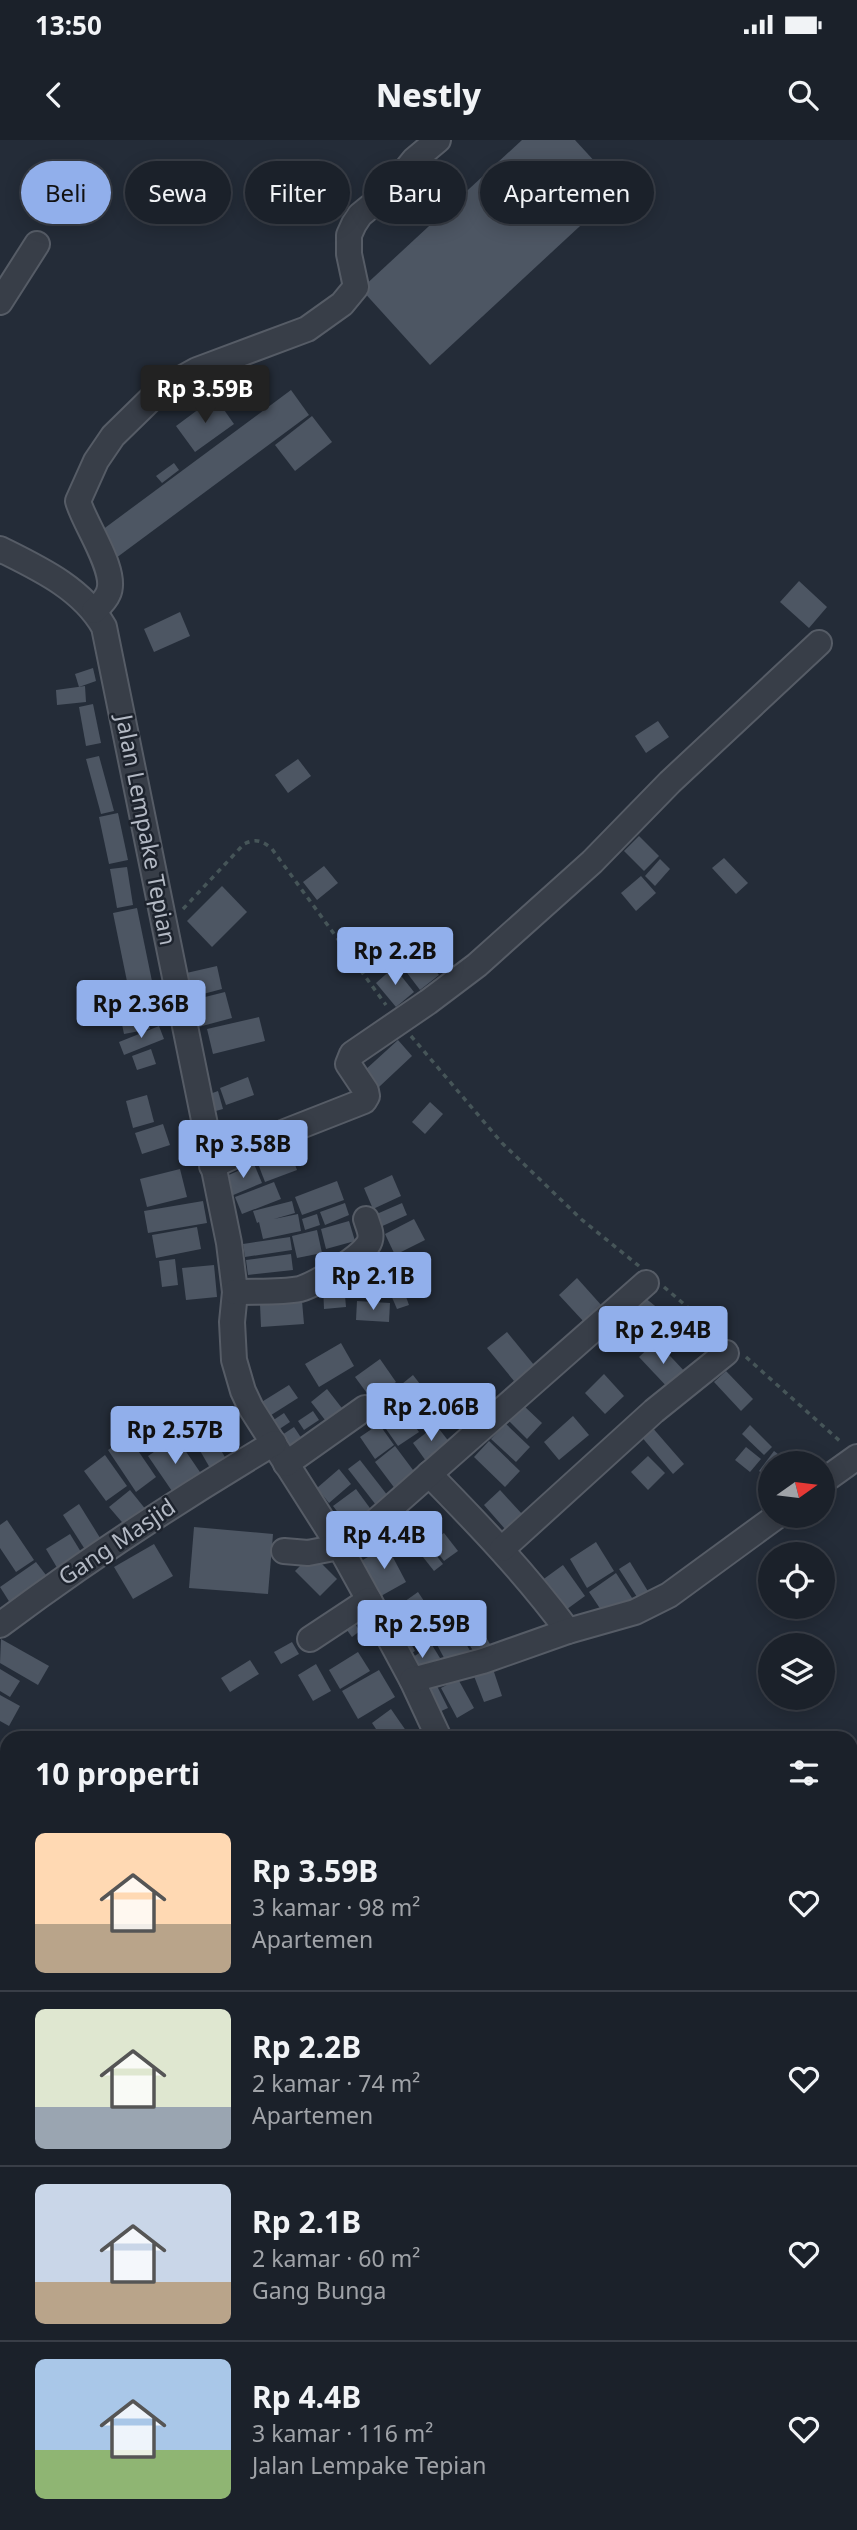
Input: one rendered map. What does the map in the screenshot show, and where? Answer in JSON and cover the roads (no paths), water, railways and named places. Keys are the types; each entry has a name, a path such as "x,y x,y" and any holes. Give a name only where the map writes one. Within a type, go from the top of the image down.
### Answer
{"street":[{"path":"94,611 108,596 111,587 102,554 78,501 96,461 113,436 159,391 197,370 307,329 352,296 356,287 349,254 349,235 354,224 360,215 387,193 414,160 438,140"},
{"path":"0,302 37,244"},
{"name":"Jalan Lempake Tepian","path":"0,549 64,585 94,611 104,627 229,1243 235,1292 232,1322 237,1374 251,1408 369,1600 436,1731"},
{"path":"212,1166 285,1132 364,1101 366,1091 350,1071 349,1059 357,1049 477,965 592,862 670,782 819,643"},
{"path":"235,1292 282,1291 309,1285 353,1261 366,1250 370,1235 366,1219"},
{"path":"285,1551 308,1553 340,1549 650,1279"},
{"path":"502,1549 654,1411 731,1348"},
{"path":"286,1464 365,1408"},
{"name":"Gang Masjid","path":"2,1618 139,1527 274,1443"},
{"path":"835,1469 852,1452"},
{"path":"429,1474 502,1549 540,1592 568,1631"},
{"path":"412,1680 483,1661 568,1631 635,1612 654,1603 760,1528"},
{"path":"310,1639 369,1600"}]}
